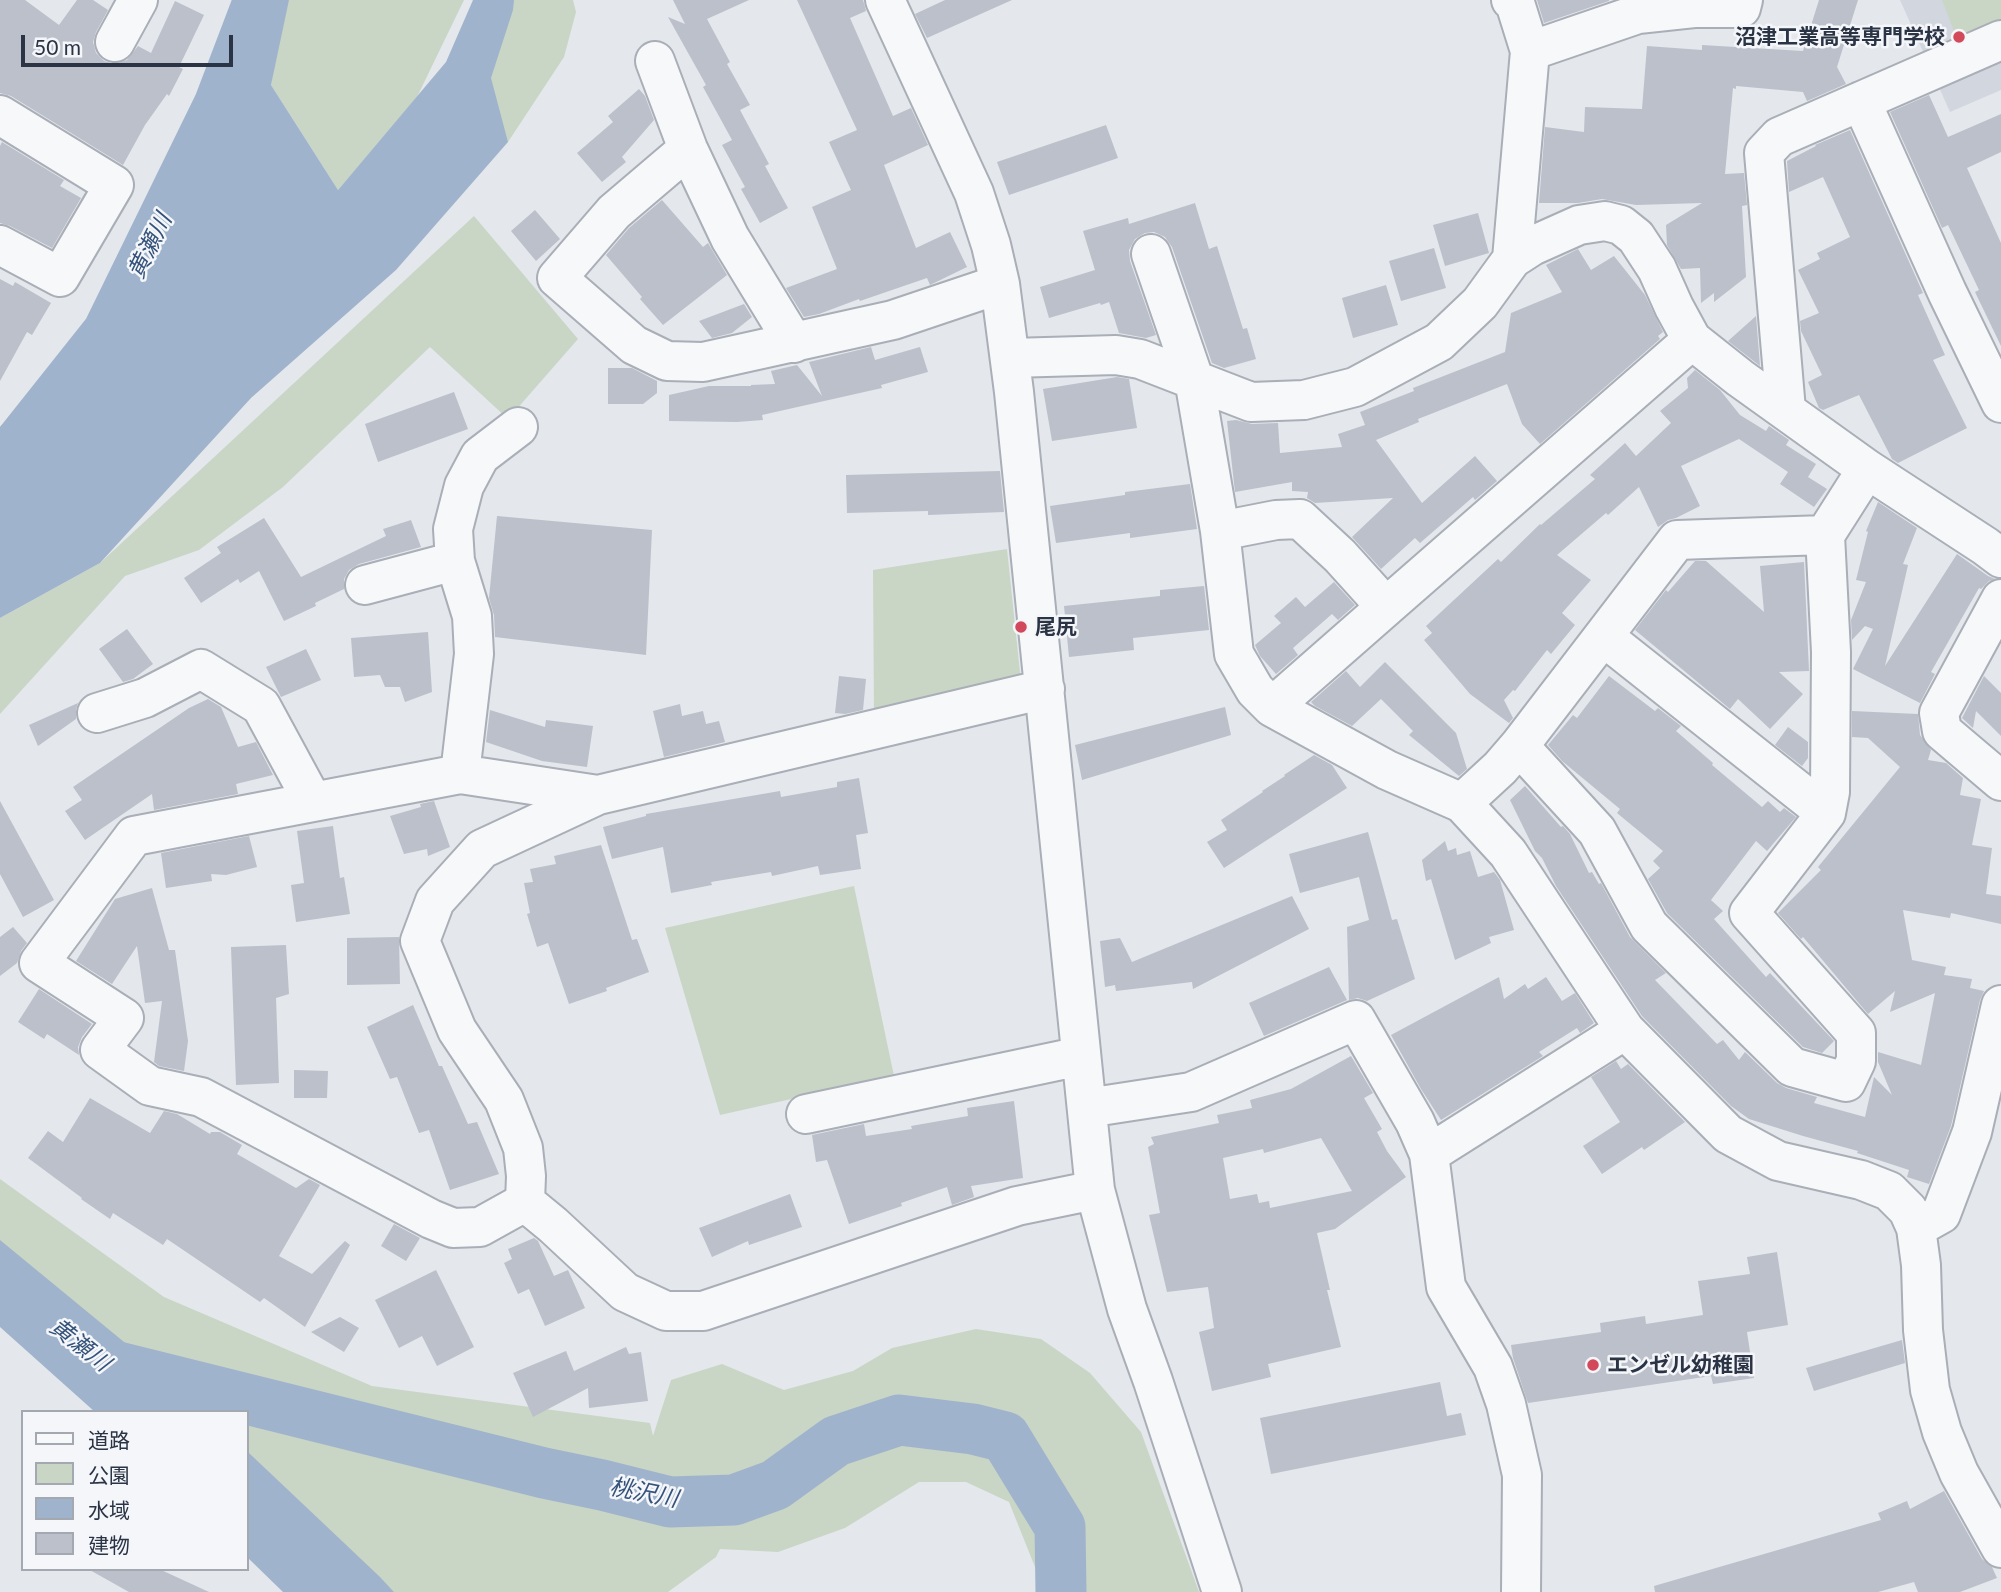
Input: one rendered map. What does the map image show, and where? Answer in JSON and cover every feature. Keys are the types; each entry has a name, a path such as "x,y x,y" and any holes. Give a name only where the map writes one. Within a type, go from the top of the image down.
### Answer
{"street":[{"path":"115,42 138,0"},
{"path":"885,0 974,193 1000,284 1045,689 1095,1190 1127,1309 1222,1592"},
{"path":"1511,0 1515,3 1530,51 1512,258"},
{"path":"1530,51 1638,15 1694,8 1741,8 1743,0"},
{"path":"1786,410 1764,153 1779,137 2001,40"},
{"path":"654,61 688,149 730,239 794,343"},
{"path":"1861,101 1947,292 2001,403"},
{"path":"0,115 114,184 60,277 0,245"},
{"path":"688,149 614,212 557,278 634,345 667,361 703,362 794,343 893,320 1000,284"},
{"path":"1010,358 1116,355 1140,359 1251,402 1304,400 1355,387 1440,342 1480,303 1512,258 1579,225 1605,221 1621,225 1636,237 1657,270 1692,340 1740,378 1867,469 2001,558"},
{"path":"1152,254 1194,379 1220,531 1234,654 1255,690 1272,707 1387,770 1462,803 1508,853 1625,1030 1728,1134 1777,1161 1861,1181 1889,1191 1908,1210 1916,1228 1921,1265 1923,1330 1930,1390 1942,1432 1959,1473 2001,1548"},
{"path":"1272,707 1692,340"},
{"path":"460,774 474,654 472,616 455,561 453,529 464,486 480,456 518,427"},
{"path":"1519,746 1597,831 1649,926 1792,1067 1846,1083 1856,1061 1856,1033 1749,913 1826,813 1830,792 1831,652 1825,535 1867,469"},
{"path":"1220,531 1276,520 1300,519 1340,556 1386,607"},
{"path":"1462,803 1500,768 1519,746 1677,540 1825,535"},
{"path":"365,585 455,561"},
{"path":"2001,599 1940,713 1942,731 2001,781"},
{"path":"1604,637 1826,813"},
{"path":"97,713 145,698 201,669 261,706 313,802"},
{"path":"525,1202 523,1148 503,1100 457,1030 420,941 435,901 482,849 598,795 1045,689"},
{"path":"525,1202 480,1227 453,1228 431,1219 201,1097 150,1086 100,1050 124,1018 39,963 134,836 460,774 598,795"},
{"path":"1916,1228 1941,1214 1972,1132 2001,1005"},
{"path":"1087,1108 1191,1093 1356,1020 1415,1122 1429,1154 1446,1287 1493,1367 1506,1404 1522,1475 1521,1592"},
{"path":"1429,1154 1625,1030"},
{"path":"806,1114 1081,1056"},
{"path":"525,1202 554,1225 625,1292 666,1311 703,1311 1017,1206 1095,1190"}],"shaded area":[{"name":"沼津工業高等専門学校","path":"1900,0 2001,0 2001,90 1950,112"}],"green space":[{"path":"284,0 464,0 417,97 338,190 271,85"},
{"path":"498,0 573,0 576,12 564,57 508,142 479,85"},
{"path":"1942,0 2001,0 2001,27 1959,44"},
{"path":"474,216 578,339 508,419 430,347 283,487 199,550 125,576 0,714 0,618 100,563"},
{"path":"1007,549 1021,682 874,716 873,570"},
{"path":"854,886 894,1076 720,1115 665,928"},
{"path":"0,1179 164,1297 372,1386 650,1423 653,1436 671,1380 722,1364 784,1390 853,1371 892,1348 976,1329 1041,1339 1090,1373 1141,1432 1199,1592 1045,1592 1009,1502 966,1482 919,1482 845,1528 778,1552 720,1549 716,1557 668,1592 394,1592 248,1452 248,1410 204,1410 180,1388 0,1245"}],"water":[{"path":"247,0 289,0 271,85 338,190 446,62 473,0 514,0 491,78 508,142 396,270 251,398 100,563 0,618 0,427 108,332 219,105"},
{"path":"0,1240 204,1410 93,1410 0,1327"},
{"path":"248,1452 394,1592 283,1592 248,1558"}],"building":[{"path":"0,0 25,0 59,25 77,0 93,0 108,10 93,42 96,53 104,61 115,64 127,60 138,46 151,53 175,1 204,15 179,67 183,69 169,96 167,94 145,125 123,165 11,96 0,93"},
{"path":"673,0 749,0 707,19 730,62 727,64 750,105 740,110 769,164 765,166 788,208 760,223 741,189 745,187 722,145 732,140 703,87 706,85 668,17 685,24"},
{"path":"797,0 863,0 866,11 850,18 893,116 911,108 928,145 884,165 916,248 950,232 967,267 930,285 927,278 804,317 786,288 837,269 812,207 851,190 829,142 857,130"},
{"path":"945,0 1012,0 927,38 915,14"},
{"path":"1537,0 1609,0 1609,1 1544,23"},
{"path":"1819,0 1858,0 1837,67 1846,84 1807,101 1803,92 1736,86 1736,89 1733,88 1725,174 1744,173 1747,205 1742,206 1746,277 1714,302 1714,293 1701,303 1700,268 1681,269 1667,245 1666,225 1702,203 1636,205 1602,199 1578,203 1539,203 1545,127 1584,132 1585,107 1642,109 1647,46 1702,50 1702,45 1803,51"},
{"path":"639,89 645,96 654,120 622,157 626,162 602,182 577,153 613,122 608,116"},
{"path":"1929,95 1948,137 2001,114 2001,152 1967,168 2001,243 2001,346 1975,292 1979,290 1948,225 1942,228 1890,112"},
{"path":"1106,125 1118,158 1009,195 997,162"},
{"path":"1850,130 1923,293 1918,295 1945,355 1933,360 1967,428 1898,463 1892,459 1859,395 1823,410 1819,408 1808,382 1822,375 1801,331 1800,321 1819,313 1798,270 1820,259 1817,253 1850,237 1823,177 1789,192 1787,161"},
{"path":"2,142 64,180 60,186 81,198 52,248 0,223"},
{"path":"662,200 703,247 708,243 727,275 663,325 606,255 629,228"},
{"path":"1195,203 1209,249 1217,246 1243,329 1247,328 1256,359 1224,368 1212,363 1172,247 1165,237 1154,232 1145,233 1135,239 1129,250 1130,261 1156,335 1146,338 1119,333 1109,302 1049,318 1040,287 1095,270 1083,231 1128,218 1129,224"},
{"path":"535,210 560,239 536,261 511,231"},
{"path":"1478,213 1489,253 1445,266 1433,225"},
{"path":"1434,248 1446,288 1401,301 1389,261"},
{"path":"1578,249 1591,270 1614,256 1645,295 1663,332 1658,336 1660,339 1540,444 1522,424 1507,384 1418,419 1419,422 1376,440 1422,503 1475,456 1497,481 1475,500 1473,497 1420,543 1415,538 1381,569 1352,537 1393,498 1315,503 1307,498 1308,492 1292,491 1292,482 1235,492 1227,421 1278,423 1280,453 1342,447 1338,434 1365,425 1360,412 1505,352 1511,313 1562,292 1546,265"},
{"path":"0,279 13,286 15,282 51,303 32,335 27,332 0,381"},
{"path":"1386,285 1398,325 1353,338 1342,298"},
{"path":"744,304 752,317 732,333 712,338 699,321"},
{"path":"1756,316 1760,366 1728,341"},
{"path":"871,347 875,360 920,347 928,372 881,385 882,388 762,415 763,420 669,421 669,395 709,386 775,384 771,371 797,365 822,396 809,362"},
{"path":"608,368 632,368 657,381 657,393 643,404 608,404"},
{"path":"1695,370 1720,390 1740,415 1766,431 1769,426 1789,440 1786,445 1816,464 1808,477 1827,489 1814,507 1780,484 1788,472 1739,439 1681,466 1700,506 1658,527 1639,487 1557,555 1591,580 1562,613 1575,625 1551,654 1547,650 1515,691 1504,700 1513,718 1509,723 1470,694 1424,640 1432,633 1426,626 1498,559 1501,562 1540,524 1595,479 1590,475 1625,443 1636,456 1671,423 1660,411 1688,388 1687,378"},
{"path":"1117,377 1129,379 1137,428 1052,441 1043,389"},
{"path":"454,392 468,429 378,462 365,424"},
{"path":"1000,471 1004,512 928,515 928,511 847,513 846,475"},
{"path":"1190,484 1197,529 1130,538 1130,533 1056,543 1050,506 1125,495 1125,492"},
{"path":"1878,502 1917,528 1903,564 1908,565 1885,666 1957,554 1995,579 1979,588 1931,672 1935,674 1920,703 1853,669 1873,629 1865,626 1852,640 1851,620 1866,582 1856,580 1868,532 1866,531"},
{"path":"497,516 652,530 646,655 495,637 494,615 489,598"},
{"path":"264,518 301,577 386,536 383,529 411,520 421,547 359,564 349,570 344,579 344,589 284,621 259,571 240,583 238,579 201,603 184,578 221,553 217,547"},
{"path":"1695,561 1706,561 1764,612 1760,566 1804,562 1809,671 1779,672 1803,694 1770,729 1738,699 1730,709 1635,630 1666,590 1668,592"},
{"path":"1334,582 1355,605 1338,620 1332,614 1293,648 1298,655 1276,674 1260,656 1255,645 1281,623 1274,616 1296,597 1305,607"},
{"path":"1204,586 1209,630 1133,638 1134,650 1069,657 1064,606 1160,596 1160,590"},
{"path":"127,629 153,664 133,679 123,682 99,649"},
{"path":"428,632 432,692 405,702 400,687 385,687 380,675 354,677 351,638"},
{"path":"306,649 321,680 281,697 266,667"},
{"path":"1385,662 1456,733 1467,769 1459,776 1409,735 1413,731 1381,699 1352,726 1311,702 1346,671 1360,687"},
{"path":"839,676 866,679 863,710 835,713"},
{"path":"1609,676 1655,711 1658,708 1681,726 1676,731 1762,807 1768,801 1780,812 1784,808 1796,817 1767,851 1756,841 1711,900 1723,911 1714,919 1766,977 1770,973 1834,1041 1822,1053 1803,1047 1667,913 1648,879 1660,868 1653,861 1663,851 1617,813 1620,809 1562,761 1548,745 1573,715 1577,718"},
{"path":"1984,676 2001,693 2001,736 1976,711 1973,728 1962,718"},
{"path":"208,699 221,707 238,747 256,742 273,775 236,784 238,794 154,810 152,794 85,840 65,811 82,800 73,787 189,708"},
{"path":"78,703 76,719 38,746 29,725"},
{"path":"680,704 682,716 703,711 706,724 719,721 725,742 664,757 653,711"},
{"path":"1225,707 1231,735 1082,780 1075,745"},
{"path":"490,710 545,727 546,720 593,726 587,767 542,761 486,742"},
{"path":"1852,711 1918,714 1920,735 1931,750 1928,760 1946,763 1963,778 1960,795 1981,799 1972,845 1992,848 1986,894 2001,896 2001,924 1951,913 1950,918 1903,910 1912,960 1946,967 1944,975 1972,979 1970,988 1984,991 1951,1126 1929,1184 1907,1177 1909,1170 1857,1153 1858,1151 1749,1119 1731,1106 1642,1016 1556,886 1510,800 1525,786 1570,834 1589,873 1592,872 1599,884 1601,883 1630,937 1666,973 1655,980 1717,1044 1723,1040 1739,1060 1745,1052 1777,1083 1817,1097 1814,1103 1865,1117 1874,1077 1892,1095 1878,1062 1878,1052 1921,1065 1935,993 1890,1012 1895,991 1868,1014 1803,937 1801,939 1778,913 1821,870 1818,867 1900,767 1868,738 1852,737"},
{"path":"1788,727 1808,742 1808,758 1802,766 1775,745"},
{"path":"1314,755 1332,765 1347,788 1224,868 1207,842 1227,830 1221,820"},
{"path":"859,778 868,833 856,835 861,869 820,875 818,866 772,876 771,872 711,882 712,885 671,893 663,847 612,859 603,827 646,814 780,791 781,797 837,787 837,782"},
{"path":"0,801 54,900 23,917 0,874"},
{"path":"434,801 450,847 428,856 427,849 404,854 390,816"},
{"path":"333,826 340,878 344,877 350,914 296,922 291,885 304,883 297,831"},
{"path":"1368,832 1392,920 1397,919 1415,979 1367,1001 1358,998 1349,1000 1347,927 1369,920 1359,877 1300,893 1289,854"},
{"path":"249,836 257,867 226,875 211,874 212,881 166,888 161,853"},
{"path":"1445,841 1448,851 1456,848 1457,855 1470,851 1478,877 1494,872 1500,880 1514,930 1489,937 1491,943 1455,960 1431,879 1426,881 1422,860"},
{"path":"601,845 632,940 637,939 649,972 569,1004 548,943 537,947 527,914 530,913 524,883 533,882 530,869 556,864 554,856"},
{"path":"152,888 169,950 175,950 188,1041 184,1071 159,1066 154,1062 162,1001 145,1003 137,946 112,984 76,961 115,899"},
{"path":"1292,896 1309,929 1193,989 1192,982 1116,991 1115,985 1105,987 1100,941 1120,938 1132,962"},
{"path":"13,927 27,943 17,963 0,976 0,937"},
{"path":"399,937 400,984 347,985 347,938"},
{"path":"286,945 289,994 276,998 279,1083 236,1085 231,947"},
{"path":"1329,967 1347,1000 1264,1036 1249,1003"},
{"path":"1499,977 1504,999 1525,984 1528,989 1546,977 1562,1001 1575,993 1594,1023 1580,1033 1577,1028 1539,1052 1543,1056 1441,1120 1391,1035"},
{"path":"39,989 92,1024 82,1037 78,1047 79,1055 47,1034 44,1039 18,1022"},
{"path":"413,1005 468,1124 477,1122 499,1174 450,1190 429,1130 419,1133 397,1077 390,1079 367,1027"},
{"path":"1351,1056 1373,1093 1364,1098 1382,1129 1377,1132 1406,1177 1335,1229 1317,1233 1341,1347 1268,1364 1271,1377 1212,1391 1199,1332 1214,1328 1208,1287 1167,1292 1149,1215 1160,1213 1148,1147 1154,1144 1151,1137 1219,1123 1217,1115 1252,1108 1250,1100 1291,1089","holes":["1321,1138 1352,1191 1270,1208 1269,1201 1259,1203 1257,1194 1230,1199 1223,1158 1263,1149 1264,1153"]},
{"path":"1616,1061 1621,1069 1628,1064 1685,1122 1602,1174 1583,1146 1620,1122 1591,1077"},
{"path":"294,1070 328,1071 327,1098 294,1098"},
{"path":"90,1098 150,1133 164,1111 177,1114 210,1134 220,1132 242,1145 237,1154 296,1188 309,1179 320,1185 279,1256 312,1274 345,1241 350,1245 305,1327 264,1298 260,1302 167,1239 163,1245 113,1213 110,1219 28,1158 48,1131 63,1142"},
{"path":"1014,1101 1023,1178 971,1186 974,1197 952,1205 947,1187 849,1224 827,1160 816,1162 812,1135 864,1124 866,1136 912,1129 911,1126 968,1116 967,1108"},
{"path":"790,1194 802,1227 749,1245 748,1241 712,1257 699,1228"},
{"path":"394,1224 420,1238 406,1261 381,1246"},
{"path":"534,1238 538,1241 554,1276 568,1270 585,1308 545,1326 529,1289 518,1294 504,1263 512,1259 508,1249"},
{"path":"1777,1252 1788,1325 1747,1332 1754,1378 1713,1384 1711,1376 1528,1403 1511,1345 1601,1332 1600,1323 1645,1316 1646,1324 1703,1315 1698,1281 1750,1274 1747,1257"},
{"path":"436,1270 474,1347 437,1366 422,1336 399,1348 375,1300"},
{"path":"340,1317 359,1328 344,1352 311,1332"},
{"path":"1902,1340 1905,1363 1814,1391 1806,1368"},
{"path":"626,1347 629,1354 641,1352 648,1401 589,1408 588,1388 533,1417 513,1373 566,1351 574,1371"},
{"path":"1440,1382 1447,1416 1461,1413 1466,1435 1271,1474 1260,1418"},
{"path":"1944,1491 1982,1559 1992,1567 1997,1578 1960,1592 1918,1592 1914,1582 1878,1592 1655,1592 1654,1586 1881,1520 1878,1513 1907,1501 1910,1509"},
{"path":"92,1571 163,1571 209,1592 129,1592"}],"waterway":[{"name":"黄瀬川","path":"0,468 108,332 219,105 259,0"},
{"name":"桃沢川","path":"106,1364 670,1502 734,1500 775,1485 836,1441 899,1420 973,1429 1005,1437 1060,1527 1061,1592"}],"place":[{"name":"沼津工業高等専門学校","path":"1959,37"},
{"name":"尾尻","path":"1021,627"},
{"name":"エンゼル幼稚園","path":"1593,1365"}]}
